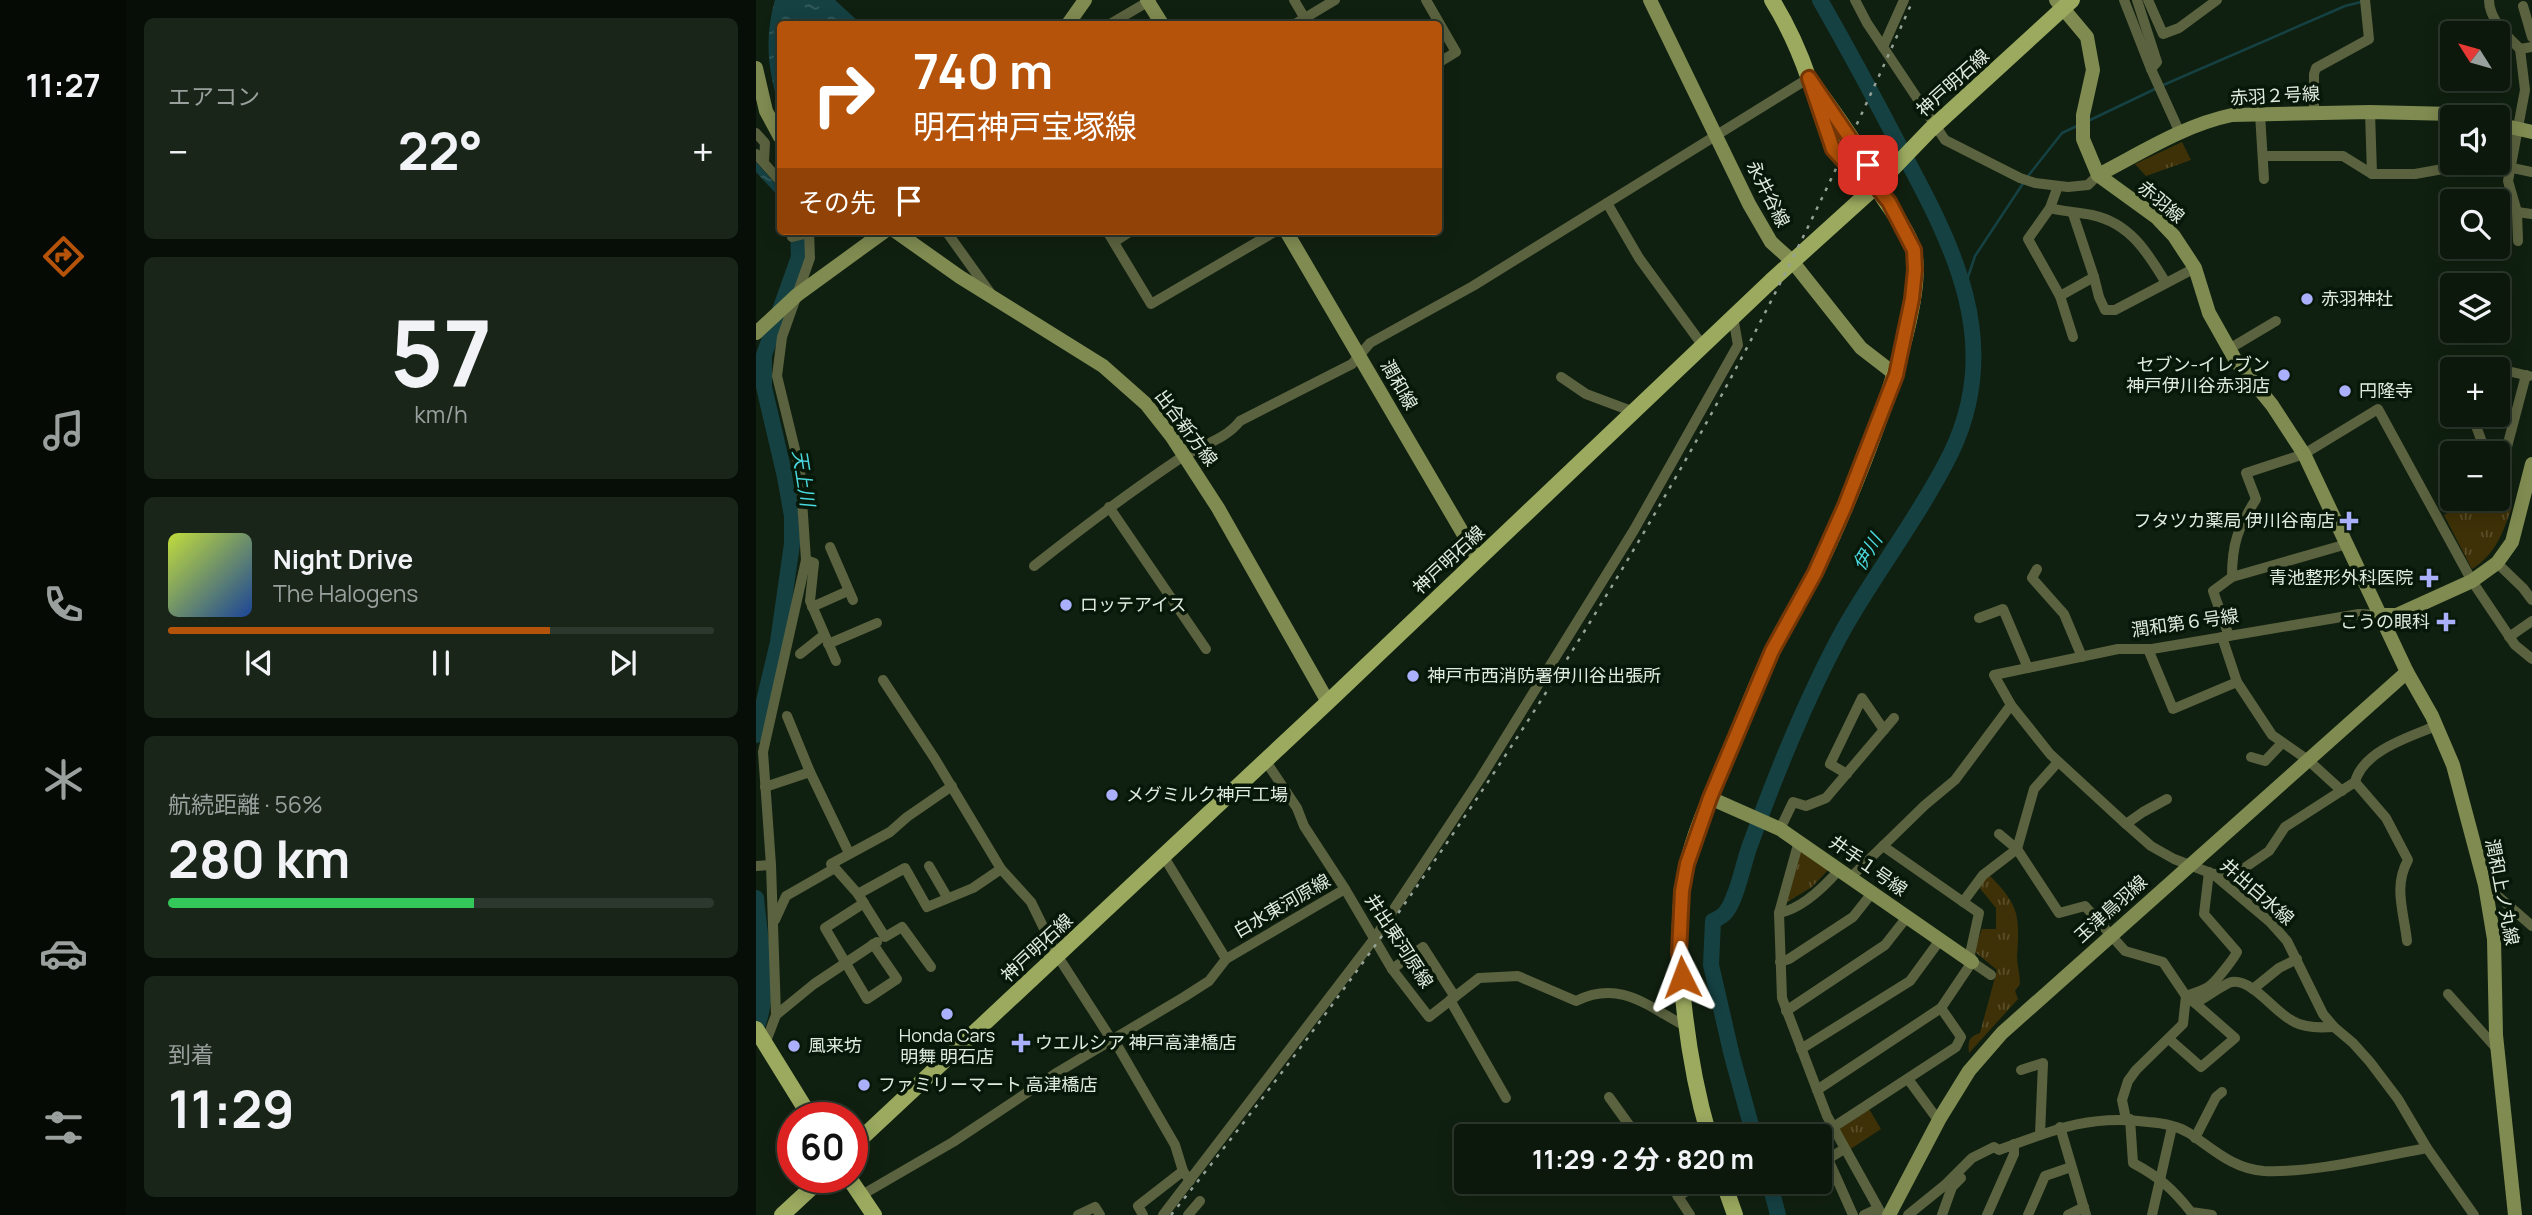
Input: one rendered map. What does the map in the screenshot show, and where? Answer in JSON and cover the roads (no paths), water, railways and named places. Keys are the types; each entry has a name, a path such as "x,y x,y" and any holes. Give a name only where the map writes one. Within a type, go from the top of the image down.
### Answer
{"main road":[{"path":"1706,1124 1687,1027 1679,952 1682,891 1687,864 1772,651 1829,544 1896,375 1912,299 1915,270 1914,250 1880,181 1809,78 1772,0"},
{"name":"神戸明石線","path":"868,1132 1164,857 1703,345 1880,181 2064,3"},
{"path":"756,1029 801,1102"},
{"path":"782,1215 806,1193"},
{"path":"858,1193 871,1214"},
{"path":"1728,1194 1735,1215"}],"street":[{"path":"1070,21 1085,0"},
{"path":"1294,0 1303,21"},
{"path":"1304,21 1335,0"},
{"path":"1426,0 1438,21"},
{"name":"永井谷線","path":"1650,0 1749,204 1771,242 1792,261 1861,348 1896,375"},
{"path":"1855,0 1932,128 1945,140 2035,183 2057,186 2088,185 2098,175 2082,139 2082,123 2093,70 2091,52 2087,37 2064,3"},
{"path":"1883,47 1905,0"},
{"path":"2124,0 2180,133"},
{"path":"2137,0 2157,62 2151,69"},
{"path":"2148,0 2163,34 2179,29 2217,0"},
{"path":"2488,0 2489,8 2498,23 2520,49 2525,90 2510,167 2532,172"},
{"path":"1115,21 1149,1 1160,21"},
{"path":"2314,113 2316,68 2369,39 2365,2"},
{"path":"2523,6 2532,37"},
{"path":"1442,28 1456,52 1442,61"},
{"path":"2520,49 2532,47"},
{"path":"756,68 766,111 777,131"},
{"path":"1034,566 1109,507 1185,455 1232,432 1240,421 1352,364 1370,343 1473,286 1809,78"},
{"path":"2370,112 2372,174"},
{"path":"2260,114 2264,179"},
{"name":"赤羽２号線","path":"2098,175 2213,119 2260,114 2440,114"},
{"path":"2510,127 2532,132"},
{"path":"756,133 765,143 760,158 777,178"},
{"path":"2263,156 2343,156 2372,174 2415,174 2440,169"},
{"name":"赤羽線","path":"2098,175 2156,217 2174,236 2195,268 2209,313 2229,349 2272,405 2304,454 2347,544"},
{"path":"2509,175 2508,181 2517,212 2518,241"},
{"path":"2057,186 2050,208 2028,239 2060,296 2073,337"},
{"path":"1607,203 1639,258 1703,345"},
{"path":"2050,208 2073,214 2093,215 2119,226 2144,247 2166,283"},
{"path":"2517,212 2532,214"},
{"path":"2073,214 2105,310 2115,310 2195,268"},
{"path":"792,237 799,235"},
{"path":"765,1044 776,1015 774,923 763,752 806,560 800,470 777,376 782,337 810,258 809,235"},
{"path":"757,332 797,295 880,235"},
{"name":"出合新方線","path":"901,235 960,277 1103,366 1146,404 1185,455 1218,508 1328,702"},
{"path":"949,235 992,296"},
{"path":"1110,235 1151,304 1269,235"},
{"path":"1114,242 1125,235"},
{"name":"潤和線","path":"1288,235 1478,559"},
{"path":"2060,296 2094,277"},
{"path":"1163,1215 1374,939 1480,779 1639,522 1738,345 1733,317"},
{"path":"2229,349 2276,321"},
{"path":"2509,441 2529,376 2510,372"},
{"path":"1560,377 1586,394 1634,412"},
{"path":"2232,577 2232,553 2238,527 2256,499 2246,473 2304,454 2378,409 2472,581 2509,637 2532,659"},
{"path":"2382,615 2397,615 2472,581 2497,563 2512,542 2532,464"},
{"path":"1109,507 1206,649"},
{"path":"2342,791 2308,760 2272,735 2237,682 2213,591 2232,577 2347,544"},
{"name":"潤和上ノ丸線","path":"2347,544 2453,765 2485,885 2494,939 2497,1049 2515,1215"},
{"path":"812,607 851,595 830,547"},
{"path":"806,560 814,563 810,601 835,661"},
{"path":"2497,563 2532,600"},
{"path":"2037,569 2032,578 2064,614 2082,657"},
{"path":"1979,618 2003,609 2028,668"},
{"name":"潤和第６号線","path":"1994,675 2118,649 2147,649 2359,614 2382,615"},
{"path":"2509,637 2532,621"},
{"path":"800,654 826,640 877,623"},
{"path":"2147,649 2173,709 2237,682"},
{"name":"玉津鳥羽線","path":"1883,1213 1969,1071 2002,1032 2407,673"},
{"name":"井出白水線","path":"1994,675 2011,705 2058,762 2126,824 2151,846 2174,859 2211,873 2270,922 2287,941 2318,1005 2333,1027 2353,1043 2398,1099 2427,1148 2474,1215"},
{"path":"883,680 952,786 1001,869 1031,902 1058,955 1112,1042 1117,1045 1175,1145 1183,1171 1190,1181"},
{"path":"1847,774 1830,764 1862,698 1884,730"},
{"path":"1779,913 1787,911 1845,874 1883,846 1924,805 1955,780 2011,705"},
{"path":"787,716 810,772 849,853"},
{"path":"1780,829 1793,802 1806,806 1826,798 1894,718"},
{"path":"2217,985 2224,968 2234,960 2237,952 2204,914 2211,873 2237,873 2269,851 2285,827 2355,782 2358,771 2376,755 2436,726"},
{"path":"2251,757 2265,761 2282,743"},
{"name":"白水東河原線","path":"860,1196 953,1142 1058,1072 1112,1042 1209,981 1226,959 1345,889 1265,760"},
{"path":"1963,902 1983,875 2017,849 2034,789 2058,762"},
{"path":"765,787 810,772"},
{"path":"2355,782 2386,818 2408,860 2400,874 2399,890 2407,941"},
{"path":"885,937 861,898 831,864 882,838 952,786"},
{"name":"井手１号線","path":"1714,799 1780,829 1799,841 1991,975"},
{"path":"2126,824 2167,799"},
{"path":"1999,834 2017,849 2059,913 2085,906 2125,951 2163,962 2190,1000 2235,1038 2201,1067 2169,1040"},
{"path":"1799,841 1779,913 1782,998 1830,1124"},
{"path":"1817,1090 1941,1009 1972,962 1970,954 1979,914 1883,846"},
{"path":"1164,857 1226,959"},
{"path":"756,866 771,865"},
{"path":"929,866 947,897"},
{"path":"774,923 786,896 835,868"},
{"path":"873,944 897,979 867,999 825,928 861,898 905,868 927,906 973,888 1001,869"},
{"path":"2485,885 2532,926"},
{"name":"井出東河原線","path":"1345,889 1392,969 1429,1017 1479,978 1518,976 1576,1001 1589,995 1623,993 1687,1027"},
{"path":"1780,962 1789,960 1853,917 1872,893"},
{"path":"1786,1010 1885,945 1907,916"},
{"path":"776,1015 814,984 902,927 931,967"},
{"path":"1801,1049 1910,981 1940,940"},
{"path":"1392,969 1423,947 1506,1098"},
{"path":"2253,989 2278,968 2297,959"},
{"path":"2212,1215 2191,1213 2161,1178 2133,1163 2128,1119 2122,1100 2128,1082 2136,1070 2183,1024 2190,1000 2217,985 2235,981 2253,989 2291,1021 2315,1028 2333,1027"},
{"path":"2448,994 2497,1049"},
{"path":"1864,1215 1883,1213 1832,1128 1956,1047 1961,1037 1941,1009"},
{"path":"2021,1070 2043,1063 2040,1135"},
{"path":"1908,1079 1938,1120"},
{"path":"2195,1138 2216,1097 2222,1092"},
{"path":"1609,1097 1628,1124"},
{"path":"1942,1215 1952,1187 1976,1162 1999,1150 2060,1127 2128,1119 2172,1127 2187,1132 2216,1154 2238,1165 2262,1171 2307,1168 2427,1148"},
{"path":"2060,1127 2085,1211 2068,1215"},
{"path":"2152,1215 2172,1127"},
{"path":"1987,1215 2014,1154 2014,1144"},
{"path":"1908,1215 1945,1185 1972,1157 1994,1147 1999,1150"},
{"path":"1844,1149 1828,1159 1853,1215"},
{"path":"2028,1215 2045,1176 2071,1167"},
{"path":"1143,1215 1138,1206 1183,1171"},
{"path":"1676,1194 1690,1215"},
{"path":"1678,1197 1682,1194"},
{"path":"1188,1215 1200,1201"},
{"path":"1078,1215 1095,1207 1100,1215"}],"water":[{"path":"775,0 835,0 858,21 777,21 777,97 769,55"},
{"path":"756,162 777,186 777,195 756,172"}],"waterway":[{"name":"伊川","path":"1751,1124 1711,965 1713,921 1730,906 1775,778 1831,653 1951,453 1966,412 1973,373 1972,334 1966,296 1939,222 1820,0"},
{"path":"2161,86 2345,6 2361,2"},
{"path":"2088,121 2155,89"},
{"path":"2028,176 2062,133 2079,125"},
{"path":"1965,286 1975,256 2024,182"},
{"name":"天上川","path":"756,735 778,642 792,544 792,516 764,387 764,355 799,257 798,235"},
{"name":"天上川","path":"756,898 764,982 761,1014 756,1028"},
{"name":"伊川","path":"1772,1194 1778,1215"}],"railway":[{"path":"1171,1215 1248,1117 1396,916 1467,813 1601,603 1665,496 1776,292 1913,0"}],"place":[{"name":"赤羽神社","path":"2307,299"},
{"name":"セブン-イレブン 神戸伊川谷赤羽店","path":"2284,375"},
{"name":"円隆寺","path":"2345,391"},
{"name":"フタツカ薬局 伊川谷南店","path":"2349,521"},
{"name":"青池整形外科医院","path":"2429,578"},
{"name":"ロッテアイス","path":"1066,605"},
{"name":"こうの眼科","path":"2446,622"},
{"name":"神戸市西消防署伊川谷出張所","path":"1413,676"},
{"name":"メグミルク神戸工場","path":"1112,795"},
{"name":"Honda Cars 明舞 明石店","path":"947,1014"},
{"name":"ウエルシア 神戸高津橋店","path":"1021,1043"},
{"name":"風来坊","path":"794,1046"},
{"name":"ファミリーマート 高津橋店","path":"864,1085"}]}
